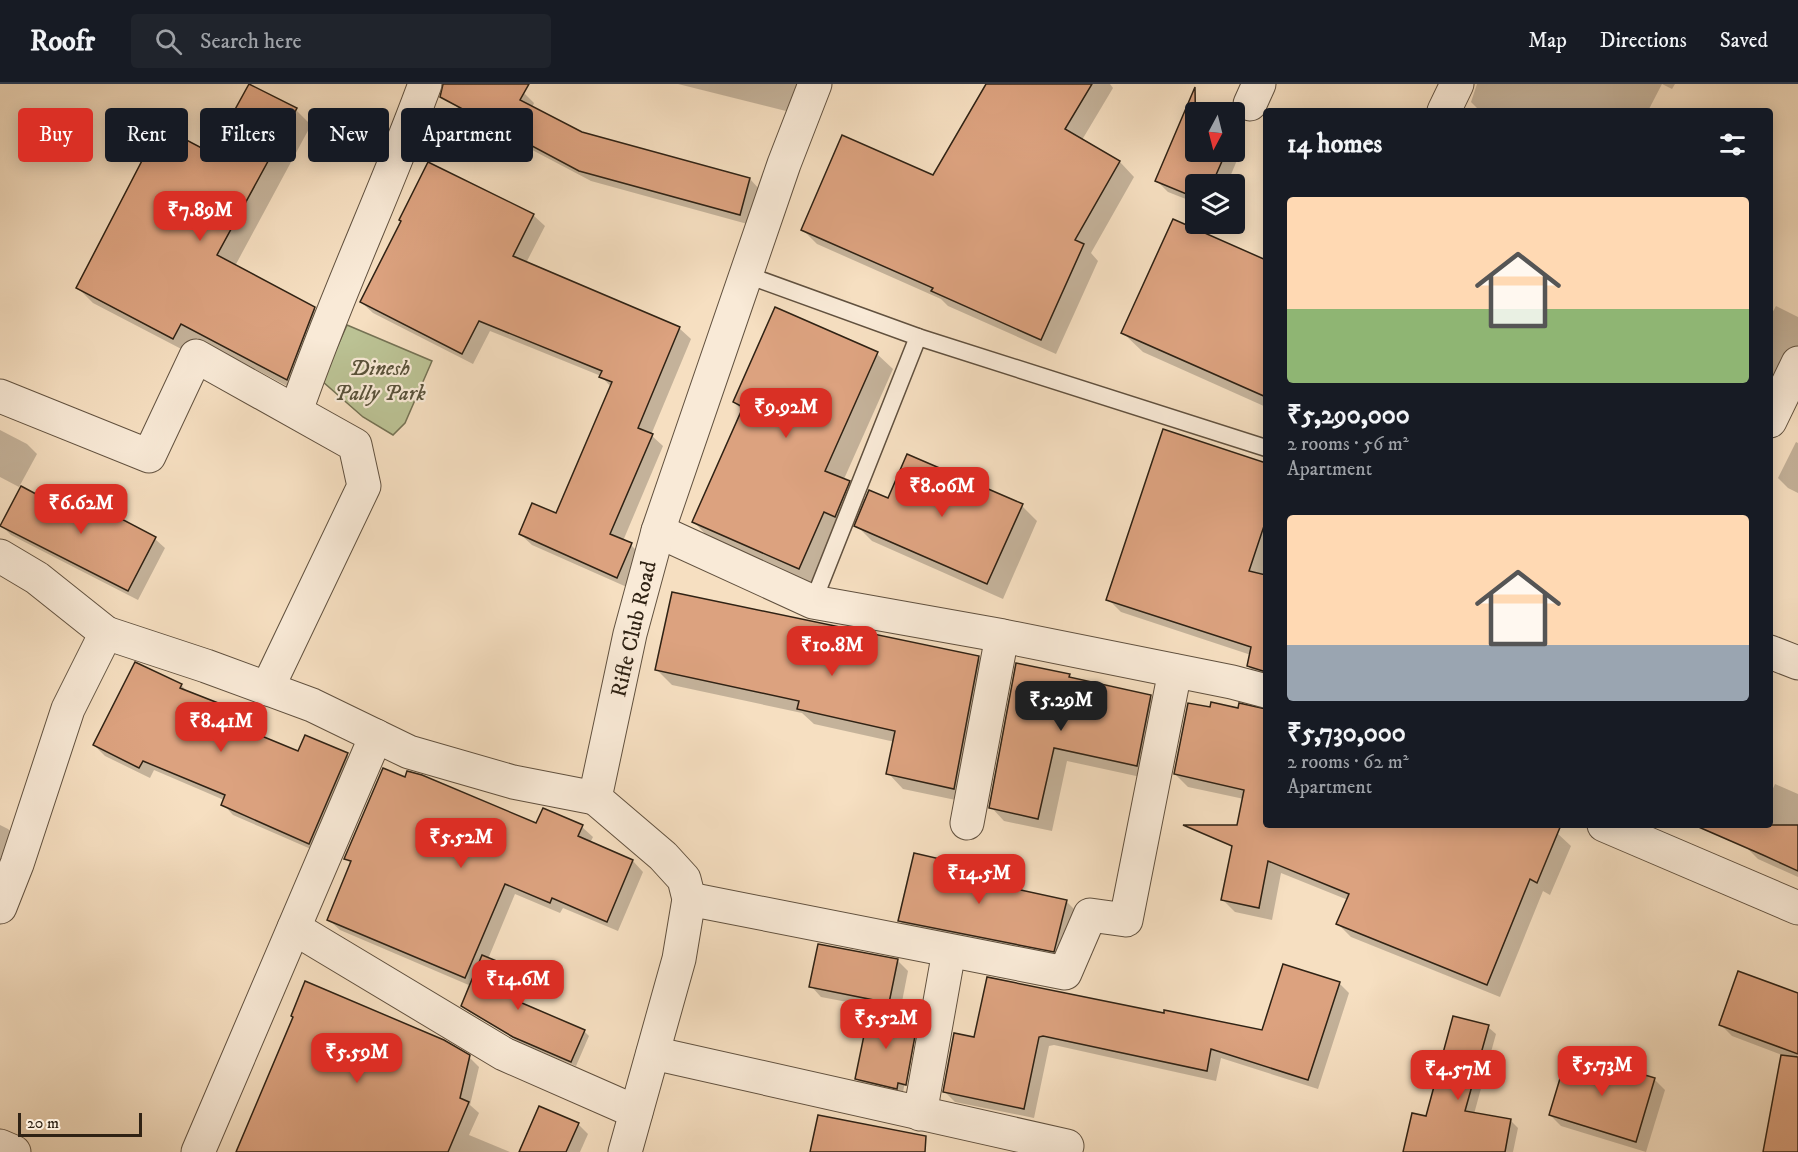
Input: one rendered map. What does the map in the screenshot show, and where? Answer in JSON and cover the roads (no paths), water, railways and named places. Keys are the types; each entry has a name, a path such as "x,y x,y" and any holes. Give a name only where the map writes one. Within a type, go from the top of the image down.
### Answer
{"street":[{"path":"296,411 311,367 398,158 425,84"},
{"name":"Rifle Club Road","path":"595,798 630,634 658,531 784,164 815,84"},
{"path":"1445,108 1457,84"},
{"path":"0,396 149,456 196,356 355,445 364,486 267,688"},
{"path":"1773,415 1798,363"},
{"path":"658,531 813,602 1002,636 1263,690"},
{"path":"0,556 37,578 106,633 176,655 312,705 409,752 513,782 595,798 663,856 684,879 689,899 679,959 626,1152"},
{"path":"0,907 17,864 31,815 68,709 106,633"},
{"path":"967,823 1002,636"},
{"path":"1773,653 1798,663"},
{"path":"689,899 1065,973 1090,915 1126,920 1175,671"},
{"path":"198,1152 376,736"},
{"path":"1611,828 1798,908"},
{"path":"294,928 504,1054 636,1112"},
{"path":"920,1114 949,951"},
{"path":"653,1053 1067,1146"},
{"path":"0,1146 14,1152"}],"lane":[{"path":"747,275 918,337 1263,447"},
{"path":"813,602 918,337"}],"park label":[{"name":"Dinesh Pally Park","path":"380,380"}]}
